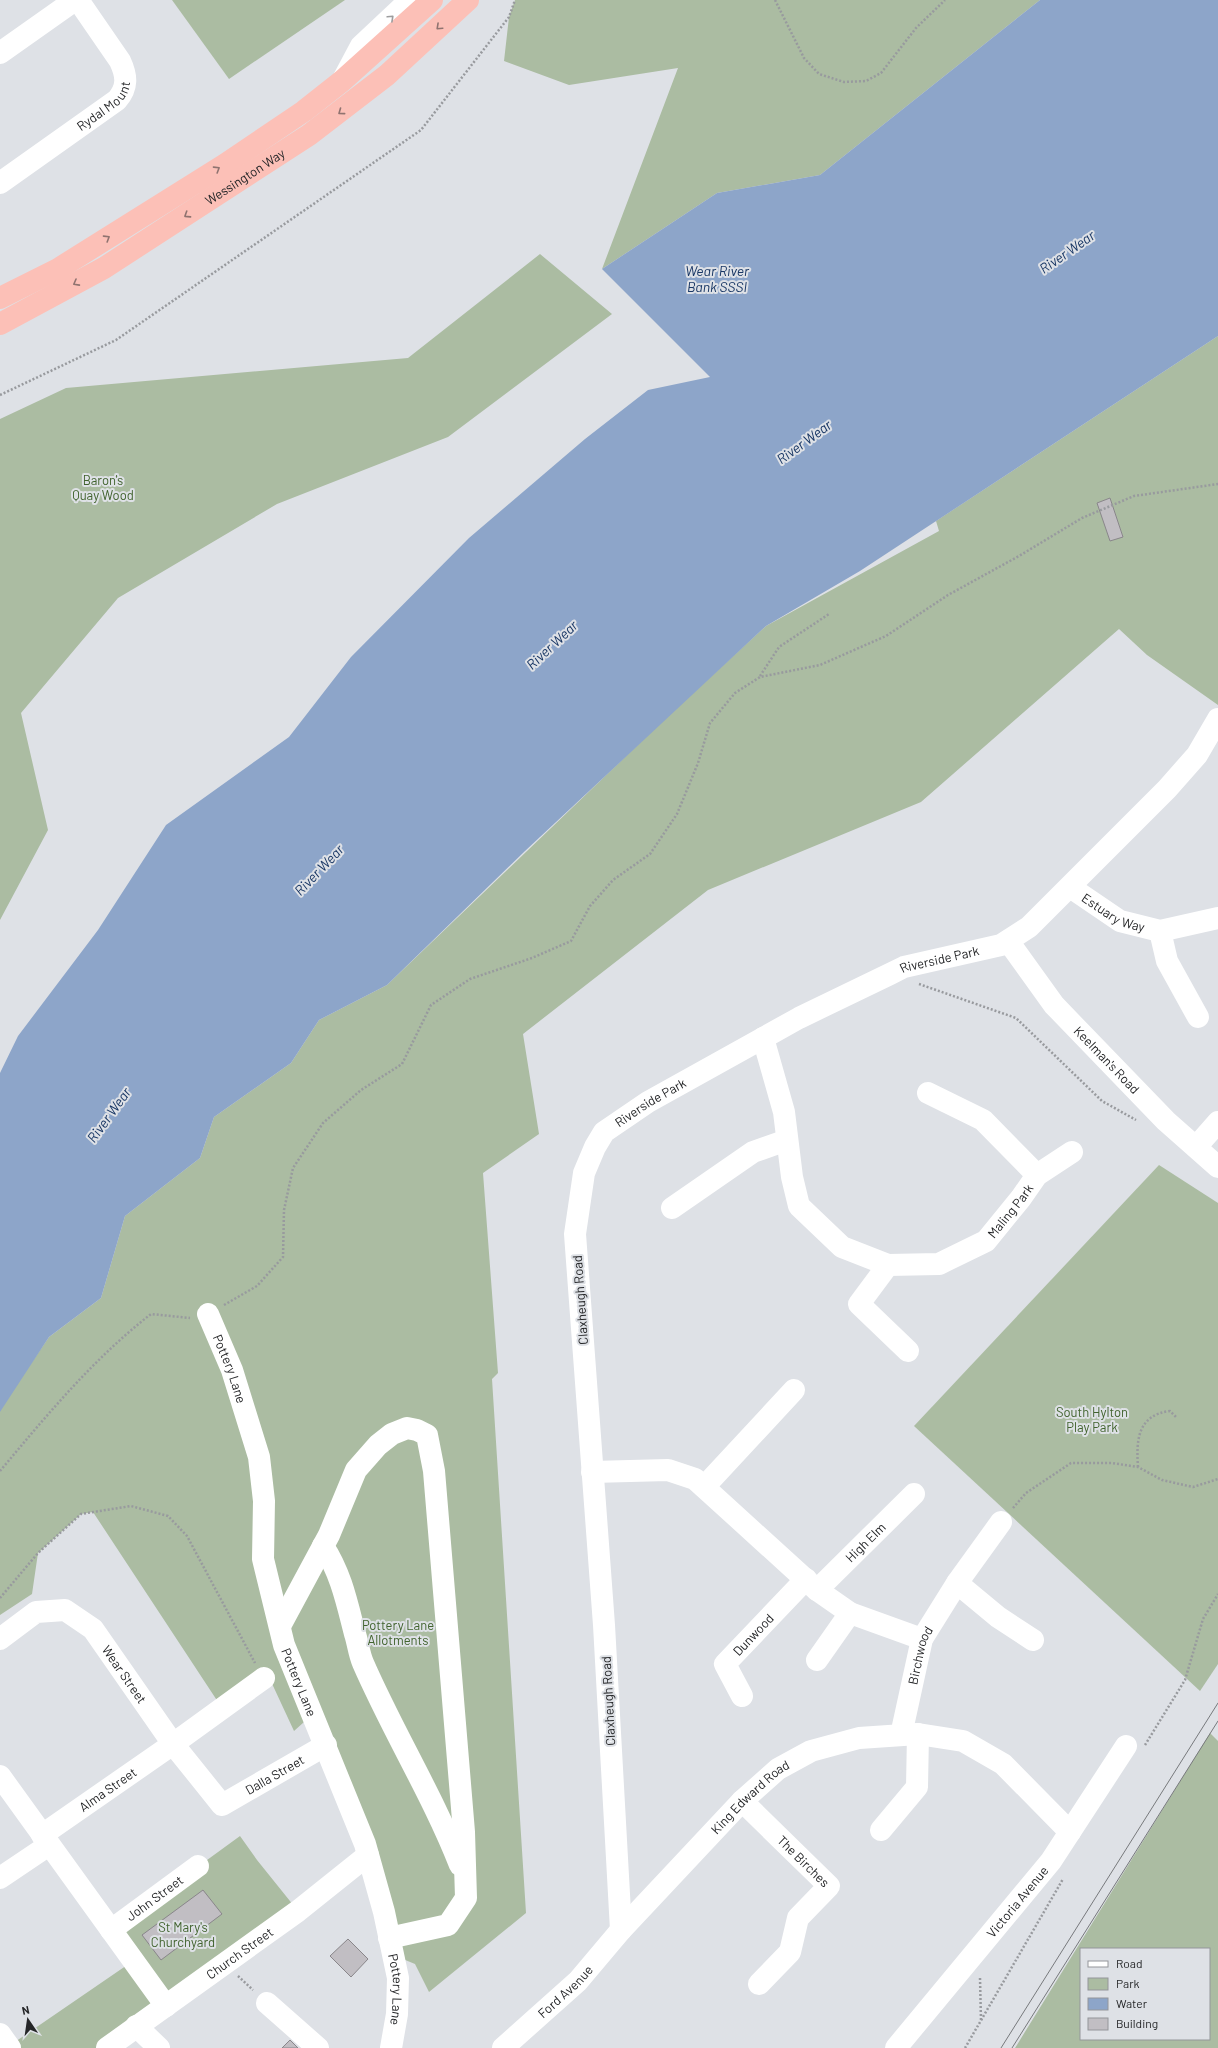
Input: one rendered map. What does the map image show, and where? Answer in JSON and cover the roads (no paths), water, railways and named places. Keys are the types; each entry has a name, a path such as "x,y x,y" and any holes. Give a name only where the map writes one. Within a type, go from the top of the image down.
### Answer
{"highway":[{"name":"Wessington Way","path":"0,298 58,269 224,165 304,112 342,81 432,0"},
{"name":"Wessington Way","path":"0,324 104,268 309,135 387,75 468,0"}],"street":[{"path":"0,54 76,0"},
{"name":"Rydal Mount","path":"0,183 117,100 123,93 126,84 125,72 120,61 76,0"},
{"path":"342,81 361,46 410,0"},
{"name":"Riverside Park","path":"604,1132 648,1102 799,1018 904,967 1001,945 1029,927 1172,783 1197,755 1218,719"},
{"name":"Estuary Way","path":"1070,887 1120,921 1160,931 1218,918"},
{"name":"Estuary Way","path":"1160,931 1167,960 1198,1017"},
{"name":"Keelman's Road","path":"1008,940 1054,1005 1166,1121 1218,1167"},
{"name":"Maling Park","path":"763,1038 784,1112 792,1177 799,1206 842,1247 888,1265 939,1264 986,1241 1021,1198 1037,1175 1072,1152"},
{"name":"Maling Park","path":"928,1093 983,1120 1037,1175"},
{"path":"1196,1147 1218,1122"},
{"name":"Claxheugh Road","path":"604,1132 595,1147 584,1173 575,1234 604,1625 621,1930"},
{"path":"672,1208 753,1152 787,1140"},
{"path":"888,1265 859,1304 908,1351"},
{"name":"Pottery Lane","path":"208,1314 232,1370 259,1457 264,1501 263,1559 284,1645 326,1745 368,1855 384,1912 398,1978 397,2014 391,2048"},
{"path":"704,1487 794,1390"},
{"path":"280,1626 323,1546 356,1470 378,1444 392,1434 407,1428 417,1430 427,1435 435,1486 464,1832 466,1898 448,1925 390,1938"},
{"path":"592,1472 668,1470 695,1479 811,1584 850,1613 922,1638"},
{"name":"High Elm","path":"811,1584 914,1494"},
{"name":"Birchwood","path":"881,1830 916,1787 909,1734 922,1638 957,1583 1001,1522"},
{"path":"323,1546 334,1563 340,1579 362,1661 393,1728 449,1838 465,1879"},
{"path":"957,1583 998,1617 1032,1640"},
{"name":"Dunwood","path":"742,1696 725,1664 811,1584"},
{"name":"Wear Street","path":"0,1639 36,1612 65,1610 93,1629 173,1744 222,1804"},
{"path":"818,1660 850,1613"},
{"name":"Alma Street","path":"0,1878 45,1840 264,1678"},
{"name":"King Edward Road","path":"621,1930 742,1801 778,1769 812,1751 859,1738 909,1734 963,1741 1003,1764 1070,1832"},
{"name":"Dalla Street","path":"222,1804 326,1745"},
{"name":"Victoria Avenue","path":"896,2048 1051,1861 1126,1746"},
{"path":"0,1776 8,1802 45,1840 166,2006"},
{"name":"The Birches","path":"742,1801 829,1886 798,1918 790,1952 759,1984"},
{"name":"Church Street","path":"108,2048 223,1963 298,1911 368,1855"},
{"name":"John Street","path":"111,1930 198,1866"},
{"name":"Ford Avenue","path":"504,2048 578,1981 621,1930"},
{"path":"267,2003 318,2048"},
{"path":"136,2026 158,2048"}],"water":[{"path":"1040,0 1218,0 1218,336 860,571 766,626 525,851 387,985 319,1020 291,1063 214,1117 200,1158 125,1216 101,1298 49,1337 0,1412 0,1073 18,1036 98,930 166,825 289,737 351,657 469,538 585,439 648,390 710,377 602,269 717,193 820,175"}],"tram line":[{"path":"1001,2048 1218,1703"},
{"path":"1012,2048 1218,1721"}],"water label":[{"name":"River Wear","path":"1067,252"},
{"name":"Wear River Bank SSSI","path":"717,280"},
{"name":"River Wear","path":"804,442"},
{"name":"River Wear","path":"552,645"},
{"name":"River Wear","path":"319,870"},
{"name":"River Wear","path":"109,1115"}],"park label":[{"name":"Baron's Quay Wood","path":"103,488"},
{"name":"South Hylton Play Park","path":"1092,1420"},
{"name":"Pottery Lane Allotments","path":"398,1632"},
{"name":"St Mary's Churchyard","path":"183,1934"}]}
